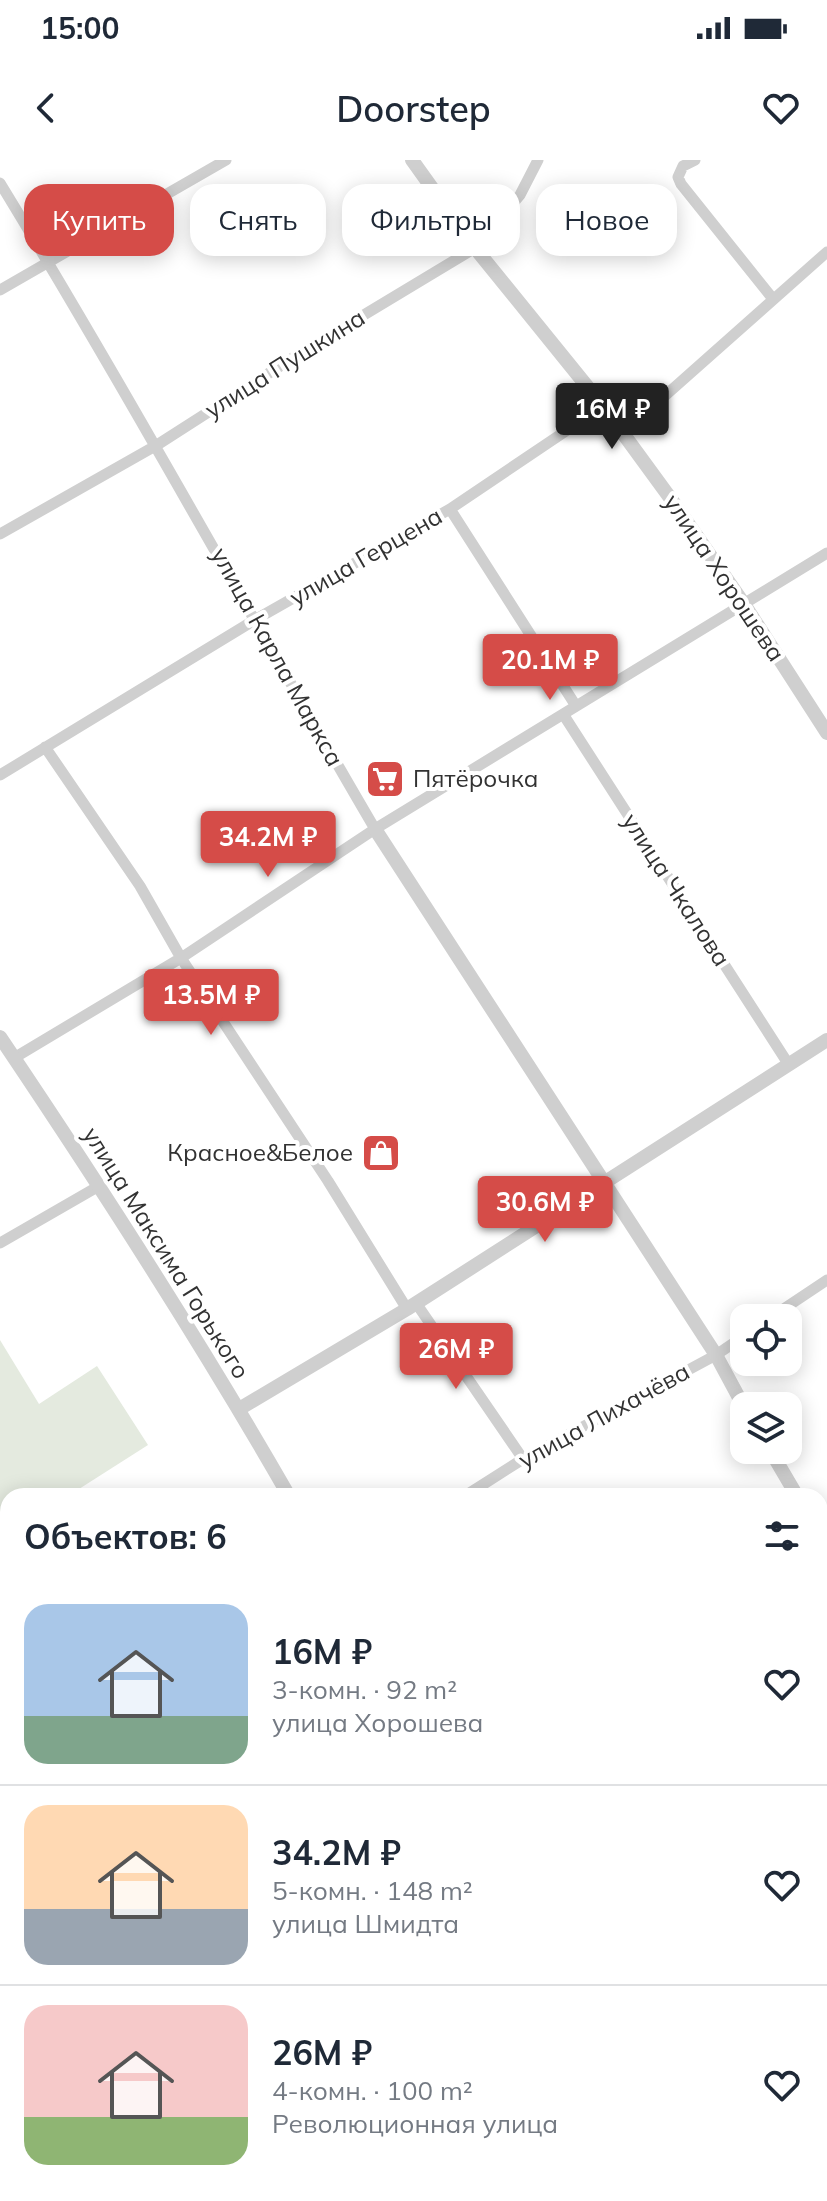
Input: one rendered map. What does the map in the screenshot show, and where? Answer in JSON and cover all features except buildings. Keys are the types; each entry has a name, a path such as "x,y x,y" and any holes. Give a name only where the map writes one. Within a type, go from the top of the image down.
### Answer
{"street":[{"path":"0,290 226,160"},
{"name":"улица Хорошева","path":"412,160 429,184"},
{"name":"улица Пушкина","path":"520,195 538,160"},
{"path":"695,160 683,166 678,177 681,184 773,299"},
{"name":"улица Карла Маркса","path":"0,183 157,445 253,621 375,829 716,1355 736,1392"},
{"path":"623,433 827,252"},
{"name":"улица Пушкина","path":"0,534 157,445 299,354 462,256"},
{"name":"улица Хорошева","path":"481,256 623,433 744,604 827,733"},
{"name":"улица Герцена","path":"0,775 253,621 450,509 603,406"},
{"path":"450,509 576,706"},
{"path":"14,1058 181,958 375,829 827,553"},
{"name":"улица Чкалова","path":"563,714 789,1065"},
{"path":"45,747 140,886 181,958 411,1306 523,1459"},
{"name":"улица Максима Горького","path":"0,1037 99,1186 239,1409 284,1488"},
{"path":"239,1409 411,1306 827,1040"},
{"path":"0,1243 99,1186"},
{"path":"791,1304 827,1280"},
{"name":"улица Лихачёва","path":"478,1488 523,1459 730,1346"},
{"path":"778,1464 792,1488"}],"shaded area":[{"path":"0,1340 39,1404 97,1366 148,1445 81,1488 0,1488"}],"place":[{"name":"Пятёрочка","path":"385,779"},
{"name":"Красное&Белое","path":"381,1153"}]}
